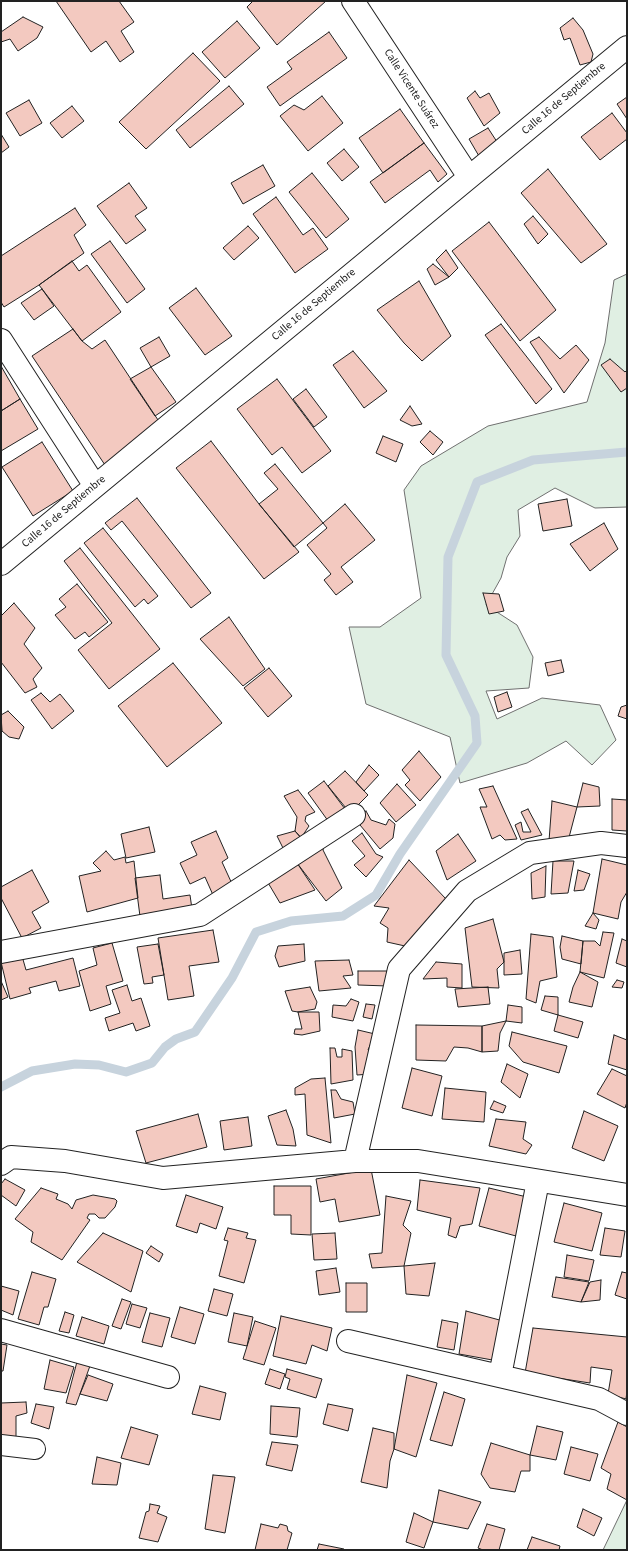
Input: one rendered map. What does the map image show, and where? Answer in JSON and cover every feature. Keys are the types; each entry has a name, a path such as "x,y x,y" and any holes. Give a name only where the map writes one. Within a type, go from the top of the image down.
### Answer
{"street":[{"name":"Calle Vicente Suárez","path":"353,1 469,177"},
{"name":"Calle 16 de Septiembre","path":"1,564 627,47"},
{"path":"1,340 95,486"},
{"path":"1,952 200,916 354,815"},
{"path":"355,1161 399,969 467,891 530,853 601,843 627,846"},
{"path":"1,1164 11,1157 65,1161 163,1178 355,1161 418,1161 627,1195"},
{"path":"500,1376 538,1181"},
{"path":"1,1330 168,1376"},
{"path":"348,1341 598,1399 627,1414"},
{"path":"1,1445 35,1449"}],"green space":[{"path":"627,274 627,507 595,508 555,488 518,510 520,536 507,557 501,578 486,605 517,625 533,657 529,688 486,691 497,719 542,698 600,705 616,740 592,765 566,741 527,763 460,783 450,737 366,704 349,627 380,627 421,598 404,490 421,466 488,426 587,402 605,343 614,280"},
{"path":"627,1500 627,1550 603,1550"}],"building":[{"path":"56,1 119,1 134,22 121,31 134,52 120,62 106,41 91,52"},
{"path":"253,1 326,1 277,45 247,7"},
{"path":"23,17 43,27 37,38 18,51 10,39 1,42 1,32"},
{"path":"573,18 583,30 593,54 591,62 580,65 570,38 564,40 560,28"},
{"path":"237,21 260,48 225,78 202,52"},
{"path":"329,32 347,58 280,106 267,87 292,69 287,62"},
{"path":"193,53 220,81 146,149 119,122"},
{"path":"229,86 244,104 190,148 176,130"},
{"path":"475,91 480,98 489,93 500,113 484,126 467,98"},
{"path":"322,96 343,123 308,151 280,116 294,105 304,110"},
{"path":"627,97 627,119 617,104"},
{"path":"29,100 42,123 20,136 6,113"},
{"path":"72,106 84,121 62,138 50,123"},
{"path":"400,109 424,143 383,173 359,138"},
{"path":"612,113 627,133 627,139 600,160 581,137"},
{"path":"488,128 501,148 483,163 469,139"},
{"path":"1,134 9,147 1,153"},
{"path":"424,143 447,174 438,182 430,170 385,203 370,182"},
{"path":"344,149 359,167 342,181 327,163"},
{"path":"263,165 275,186 243,204 231,183"},
{"path":"548,169 607,244 581,263 521,193"},
{"path":"312,173 349,219 326,238 289,192"},
{"path":"129,183 147,208 135,216 146,230 126,244 97,206"},
{"path":"276,197 303,235 313,228 328,249 295,273 253,214"},
{"path":"75,208 86,225 74,235 84,253 39,285 4,307 1,302 1,256"},
{"path":"533,216 548,234 538,244 524,224"},
{"path":"489,222 556,310 520,341 452,251"},
{"path":"248,226 259,238 234,260 223,248"},
{"path":"110,241 145,289 127,303 91,254"},
{"path":"446,250 458,268 449,277 436,260"},
{"path":"72,261 79,271 87,265 121,312 82,341 39,285"},
{"path":"433,264 449,277 435,285 427,269"},
{"path":"419,281 451,336 422,361 404,343 377,310"},
{"path":"196,288 232,336 205,355 169,308"},
{"path":"42,289 54,306 34,320 21,303"},
{"path":"501,324 552,389 536,404 485,335"},
{"path":"73,329 82,341 92,349 105,340 162,426 105,465 32,356"},
{"path":"159,337 170,356 151,367 140,348"},
{"path":"539,337 560,359 576,345 589,360 564,393 530,342"},
{"path":"353,351 387,391 364,408 333,365"},
{"path":"610,359 625,372 627,370 627,388 621,392 601,365"},
{"path":"1,366 20,399 1,411"},
{"path":"151,367 176,402 155,416 130,379"},
{"path":"277,379 331,451 302,473 282,447 272,455 237,409"},
{"path":"306,389 327,417 314,427 293,399"},
{"path":"20,399 38,429 1,451 1,411"},
{"path":"410,406 422,424 412,426 400,420"},
{"path":"430,431 443,442 433,455 420,442"},
{"path":"383,436 403,444 396,462 376,453"},
{"path":"211,441 259,504 299,552 264,579 176,468"},
{"path":"42,442 73,491 33,516 2,467"},
{"path":"275,464 323,523 294,547 259,504 278,489 264,473"},
{"path":"137,498 211,593 191,608 122,521 111,530 105,523"},
{"path":"567,499 572,526 543,531 538,504"},
{"path":"345,504 375,540 341,567 353,582 336,595 324,580 331,574 307,545 327,528 323,523"},
{"path":"604,523 618,549 590,571 570,544"},
{"path":"103,528 158,596 148,604 144,599 135,607 84,543"},
{"path":"80,548 160,649 109,689 78,650 112,623 64,561"},
{"path":"77,584 108,622 89,637 85,632 75,639 55,615 66,607 59,599"},
{"path":"483,593 499,594 504,611 489,614"},
{"path":"14,603 35,628 24,644 42,668 33,679 37,687 25,693 1,662 1,616"},
{"path":"229,617 265,669 243,686 200,639"},
{"path":"561,660 564,672 548,676 545,663"},
{"path":"173,663 222,723 167,767 118,706"},
{"path":"269,668 292,696 268,717 244,688"},
{"path":"507,692 512,707 498,712 494,697"},
{"path":"41,693 50,702 60,694 74,711 52,729 31,700"},
{"path":"627,705 627,719 618,716 621,707"},
{"path":"8,711 24,727 19,739 9,737 2,731 1,715"},
{"path":"419,751 441,777 420,801 405,785 410,780 402,770"},
{"path":"369,765 379,775 364,791 356,782"},
{"path":"345,771 368,795 350,813 328,786"},
{"path":"324,781 348,813 331,825 308,793"},
{"path":"583,783 599,787 600,806 577,807"},
{"path":"397,784 416,805 396,822 380,803"},
{"path":"493,786 517,839 505,840 500,835 492,839 480,807 487,807 479,789"},
{"path":"298,790 315,812 306,816 305,821 309,826 301,838 295,831 297,817 284,796"},
{"path":"612,799 627,800 627,831 612,830"},
{"path":"552,801 577,807 567,845 549,841"},
{"path":"528,809 542,835 521,840 515,825 521,822 523,832 531,832 521,812"},
{"path":"366,811 371,820 386,825 389,819 395,824 393,838 380,849 355,819"},
{"path":"149,827 155,852 126,858 121,834"},
{"path":"216,831 228,858 222,862 233,886 213,895 205,877 190,884 180,863 197,855 191,842"},
{"path":"295,831 306,843 285,852 277,836"},
{"path":"362,833 376,854 383,857 366,877 354,865 365,856 352,841"},
{"path":"458,834 476,861 447,880 436,851"},
{"path":"326,839 323,850 342,888 326,901 297,863"},
{"path":"106,851 114,860 125,857 126,863 134,861 138,898 87,912 79,876 101,871 93,863"},
{"path":"602,859 627,865 627,892 621,902 618,919 593,913"},
{"path":"409,860 446,899 414,948 387,942 388,928 380,923 389,908 374,906"},
{"path":"553,861 574,861 568,893 551,894"},
{"path":"297,863 315,890 280,903 267,881"},
{"path":"546,866 545,897 532,899 531,873"},
{"path":"32,870 49,902 32,912 41,928 22,938 1,898 1,887"},
{"path":"578,870 590,874 584,890 574,891"},
{"path":"160,875 163,899 190,895 193,916 141,924 135,878"},
{"path":"593,913 599,920 596,929 585,926"},
{"path":"493,919 504,962 497,969 499,988 472,987 465,928"},
{"path":"213,930 219,962 189,966 194,996 168,1000 158,938"},
{"path":"603,932 614,933 604,978 580,972 583,941 595,941 600,946"},
{"path":"531,934 553,937 557,977 540,981 536,1003 526,999"},
{"path":"562,936 583,941 581,964 562,959 560,947"},
{"path":"622,939 627,941 627,967 616,963"},
{"path":"112,943 123,981 106,986 111,1004 90,1011 79,971 97,965 93,948"},
{"path":"158,944 164,975 152,977 153,983 144,984 137,947"},
{"path":"304,944 305,961 279,967 275,956 278,946"},
{"path":"520,950 522,974 504,975 504,953"},
{"path":"22,956 26,970 73,958 80,986 59,991 56,981 29,988 31,993 10,999 1,962"},
{"path":"349,960 353,975 343,976 351,988 319,991 315,961"},
{"path":"436,962 462,964 462,988 447,987 447,978 423,979"},
{"path":"358,971 387,971 388,986 358,985"},
{"path":"580,972 598,982 592,1007 569,1002 573,987"},
{"path":"617,980 624,982 622,988 612,987"},
{"path":"1,981 8,997 1,1000"},
{"path":"127,985 132,1001 141,998 150,1026 136,1031 133,1023 109,1031 105,1018 120,1013 112,990"},
{"path":"310,987 317,1002 315,1009 298,1012 292,1011 285,991"},
{"path":"488,987 490,1004 458,1007 455,989"},
{"path":"545,996 558,997 558,1015 541,1010"},
{"path":"351,999 359,1002 353,1021 332,1017 333,1005 346,1006"},
{"path":"366,1004 375,1005 372,1019 363,1017"},
{"path":"508,1005 522,1007 522,1023 506,1021"},
{"path":"298,1012 319,1012 320,1031 302,1035 294,1034 295,1029 302,1029"},
{"path":"558,1015 583,1022 578,1038 554,1031"},
{"path":"506,1021 500,1033 498,1051 482,1052 482,1026"},
{"path":"416,1025 482,1026 482,1052 468,1048 454,1047 446,1061 416,1060"},
{"path":"358,1030 375,1034 368,1050 376,1054 371,1074 357,1075 355,1047"},
{"path":"512,1032 567,1046 559,1073 523,1062 509,1046"},
{"path":"614,1035 627,1040 627,1070 608,1064"},
{"path":"330,1048 335,1048 337,1057 342,1057 342,1049 352,1051 353,1080 331,1084"},
{"path":"507,1064 528,1074 520,1098 501,1082"},
{"path":"412,1068 442,1076 432,1116 402,1108"},
{"path":"612,1069 627,1076 627,1102 625,1108 597,1094"},
{"path":"325,1078 331,1143 307,1135 305,1094 295,1095 295,1088 311,1079"},
{"path":"445,1088 486,1092 484,1122 442,1119"},
{"path":"331,1090 336,1090 341,1099 353,1102 355,1114 334,1118"},
{"path":"494,1101 506,1106 503,1113 490,1109"},
{"path":"286,1110 293,1129 296,1146 277,1145 268,1116"},
{"path":"584,1111 618,1126 604,1161 572,1148"},
{"path":"198,1114 207,1147 146,1163 136,1131"},
{"path":"248,1117 252,1146 224,1150 220,1121"},
{"path":"496,1119 526,1122 523,1139 532,1145 526,1154 489,1146"},
{"path":"371,1169 380,1215 339,1222 335,1199 320,1202 316,1179"},
{"path":"5,1179 25,1190 16,1206 1,1195 1,1184"},
{"path":"420,1180 480,1188 472,1224 460,1226 456,1238 448,1235 451,1218 417,1210"},
{"path":"274,1186 311,1186 311,1235 291,1234 291,1215 274,1215"},
{"path":"41,1188 58,1194 56,1199 68,1204 72,1209 76,1200 93,1195 115,1199 117,1201 115,1207 105,1218 99,1218 95,1214 89,1214 87,1218 90,1220 62,1260 31,1242 33,1232 15,1219"},
{"path":"489,1188 527,1197 516,1236 479,1226"},
{"path":"186,1195 223,1207 216,1229 200,1223 197,1233 176,1226"},
{"path":"386,1196 411,1201 403,1225 411,1233 404,1266 372,1268 369,1254 382,1253"},
{"path":"564,1203 602,1213 592,1251 554,1242"},
{"path":"228,1228 248,1233 246,1238 256,1240 244,1283 219,1276 228,1241 224,1240"},
{"path":"605,1228 625,1231 621,1257 600,1255"},
{"path":"103,1233 143,1251 131,1292 77,1262"},
{"path":"335,1233 337,1259 314,1260 312,1234"},
{"path":"151,1246 163,1254 159,1262 146,1253"},
{"path":"567,1255 594,1260 589,1281 564,1277"},
{"path":"435,1263 429,1296 406,1294 404,1266"},
{"path":"336,1268 340,1292 319,1295 316,1271"},
{"path":"32,1272 56,1279 48,1307 44,1307 39,1325 18,1319"},
{"path":"622,1272 627,1273 627,1299 615,1295"},
{"path":"556,1277 589,1282 581,1302 552,1297"},
{"path":"601,1280 600,1300 581,1302 590,1282"},
{"path":"346,1283 367,1283 367,1312 346,1312"},
{"path":"1,1286 19,1291 13,1315 1,1310"},
{"path":"214,1289 233,1294 227,1316 208,1311"},
{"path":"122,1299 131,1302 121,1329 112,1326"},
{"path":"132,1304 147,1308 140,1328 126,1324"},
{"path":"180,1307 204,1314 195,1344 171,1337"},
{"path":"466,1311 507,1322 498,1361 459,1354"},
{"path":"65,1312 74,1315 69,1333 59,1331"},
{"path":"150,1313 170,1318 162,1347 142,1342"},
{"path":"234,1313 253,1317 247,1346 228,1342"},
{"path":"281,1316 332,1328 327,1351 312,1345 306,1364 273,1356"},
{"path":"82,1317 109,1326 104,1344 76,1336"},
{"path":"442,1320 458,1323 454,1350 437,1347"},
{"path":"255,1321 276,1328 264,1365 243,1359"},
{"path":"533,1328 627,1337 626,1399 608,1394 612,1370 591,1367 590,1383 525,1373"},
{"path":"1,1344 7,1345 3,1371 1,1371"},
{"path":"78,1358 91,1363 76,1405 66,1403"},
{"path":"50,1360 74,1367 66,1393 44,1389"},
{"path":"270,1369 285,1374 280,1389 265,1384"},
{"path":"287,1369 322,1379 316,1398 287,1389 290,1379 285,1377"},
{"path":"88,1375 113,1384 107,1401 80,1394"},
{"path":"407,1375 437,1383 416,1457 394,1449"},
{"path":"200,1386 226,1393 220,1420 192,1414"},
{"path":"444,1392 465,1399 452,1446 430,1440"},
{"path":"26,1402 27,1413 16,1416 16,1439 1,1438 1,1403"},
{"path":"36,1404 54,1407 49,1429 31,1423"},
{"path":"328,1404 353,1409 348,1431 323,1424"},
{"path":"271,1406 300,1408 297,1437 270,1434"},
{"path":"618,1422 627,1427 627,1500 607,1489 611,1474 601,1468"},
{"path":"537,1426 563,1432 556,1460 530,1455"},
{"path":"131,1427 158,1435 149,1465 121,1458"},
{"path":"373,1428 394,1433 394,1449 390,1461 387,1488 361,1482"},
{"path":"272,1442 298,1445 292,1471 266,1465"},
{"path":"491,1443 530,1455 530,1471 521,1471 515,1492 490,1488 481,1474"},
{"path":"571,1447 598,1454 590,1481 564,1474"},
{"path":"97,1457 121,1463 117,1485 92,1484"},
{"path":"213,1475 235,1477 225,1533 205,1529"},
{"path":"439,1490 481,1502 468,1529 433,1522"},
{"path":"150,1504 160,1506 157,1513 167,1517 158,1542 139,1538 146,1512 149,1511"},
{"path":"583,1509 602,1518 594,1536 577,1527"},
{"path":"414,1513 433,1522 424,1548 406,1542"},
{"path":"261,1524 278,1528 280,1524 287,1526 288,1531 292,1533 287,1550 255,1550"},
{"path":"487,1524 505,1529 499,1550 483,1550 478,1548"},
{"path":"532,1537 560,1546 559,1550 527,1550"},
{"path":"319,1544 344,1549 317,1550"}],"waterway":[{"path":"1,1087 32,1071 75,1064 99,1065 126,1072 152,1063 165,1047 176,1039 195,1032 232,978 256,932 291,921 343,916 376,895 400,854 477,743 475,716 446,655 448,557 477,482 533,460 627,452"}]}
